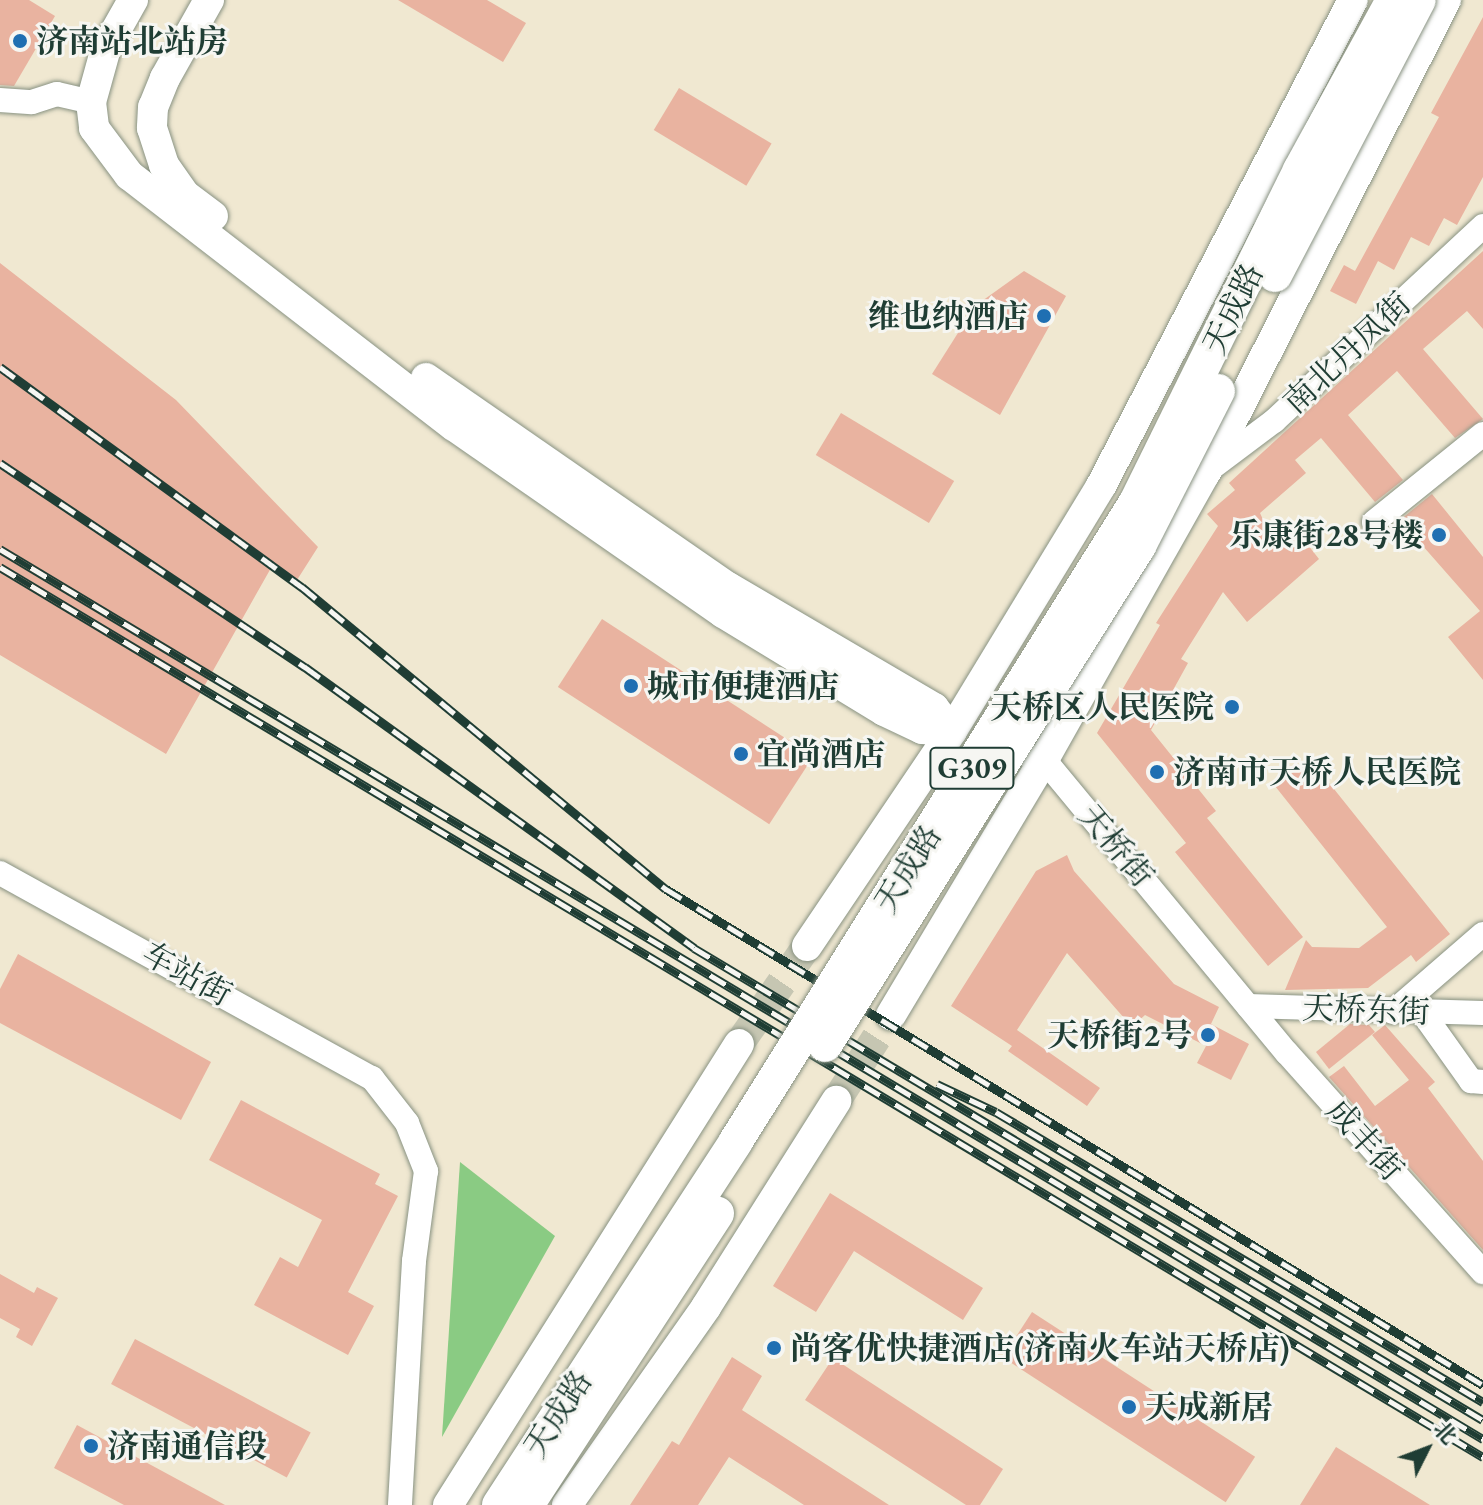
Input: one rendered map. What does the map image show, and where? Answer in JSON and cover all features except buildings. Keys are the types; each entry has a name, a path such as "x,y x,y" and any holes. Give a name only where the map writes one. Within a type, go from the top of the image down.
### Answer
{"highway":[{"name":"天成路","path":"499,1505 745,1128 1136,502 1300,170 1393,0"},
{"name":"天成路","path":"527,1505 914,906 1139,546 1419,0"}],"main road":[{"path":"133,0 106,48 91,102 94,128 107,151 174,211 443,417 723,613 884,711 922,729 952,731"},
{"path":"209,0 165,78 153,107 152,128 164,165 185,195 454,400 728,587 934,708 952,731"},
{"name":"天成路","path":"807,946 952,731 1101,486 1353,0"},
{"name":"天成路","path":"891,1015 1043,761 1205,474 1446,0"},
{"name":"天成路","path":"448,1505 739,1044"},
{"name":"天成路","path":"567,1505 706,1307 836,1101"}],"street":[{"path":"0,100 32,102 57,94 91,102"},
{"name":"南北丹凤街","path":"1205,474 1274,421 1483,226"},
{"path":"1374,522 1483,434"},
{"path":"952,731 1043,761"},
{"name":"天桥街","path":"1043,761 1248,1006"},
{"name":"车站街","path":"0,873 372,1078 407,1123 426,1171 414,1261 400,1505"},
{"path":"1393,1012 1483,934"},
{"name":"天桥东街","path":"1248,1006 1483,1013"},
{"name":"成丰街","path":"1248,1006 1483,1272"},
{"path":"1422,1012 1479,1086"}],"green space":[{"path":"460,1162 555,1236 442,1437"}],"tunnel":[{"path":"739,1044 807,946"},
{"path":"836,1101 891,1015"}],"railway":[{"path":"0,367 302,587 666,889 1483,1385"},
{"path":"0,463 305,667 694,948 1483,1420"},
{"path":"0,549 1483,1439"},
{"path":"0,567 1483,1457"},
{"path":"937,1084 996,1112 1483,1402"}],"place":[{"name":"济南站北站房","path":"20,41"},
{"name":"维也纳酒店","path":"1044,316"},
{"name":"乐康街28号楼","path":"1439,535"},
{"name":"城市便捷酒店","path":"631,686"},
{"name":"天桥区人民医院","path":"1232,707"},
{"name":"宜尚酒店","path":"741,754"},
{"name":"济南市天桥人民医院","path":"1157,772"},
{"name":"天桥街2号","path":"1208,1035"},
{"name":"尚客优快捷酒店(济南火车站天桥店)","path":"774,1348"},
{"name":"天成新居","path":"1129,1407"},
{"name":"济南通信段","path":"91,1446"}]}
